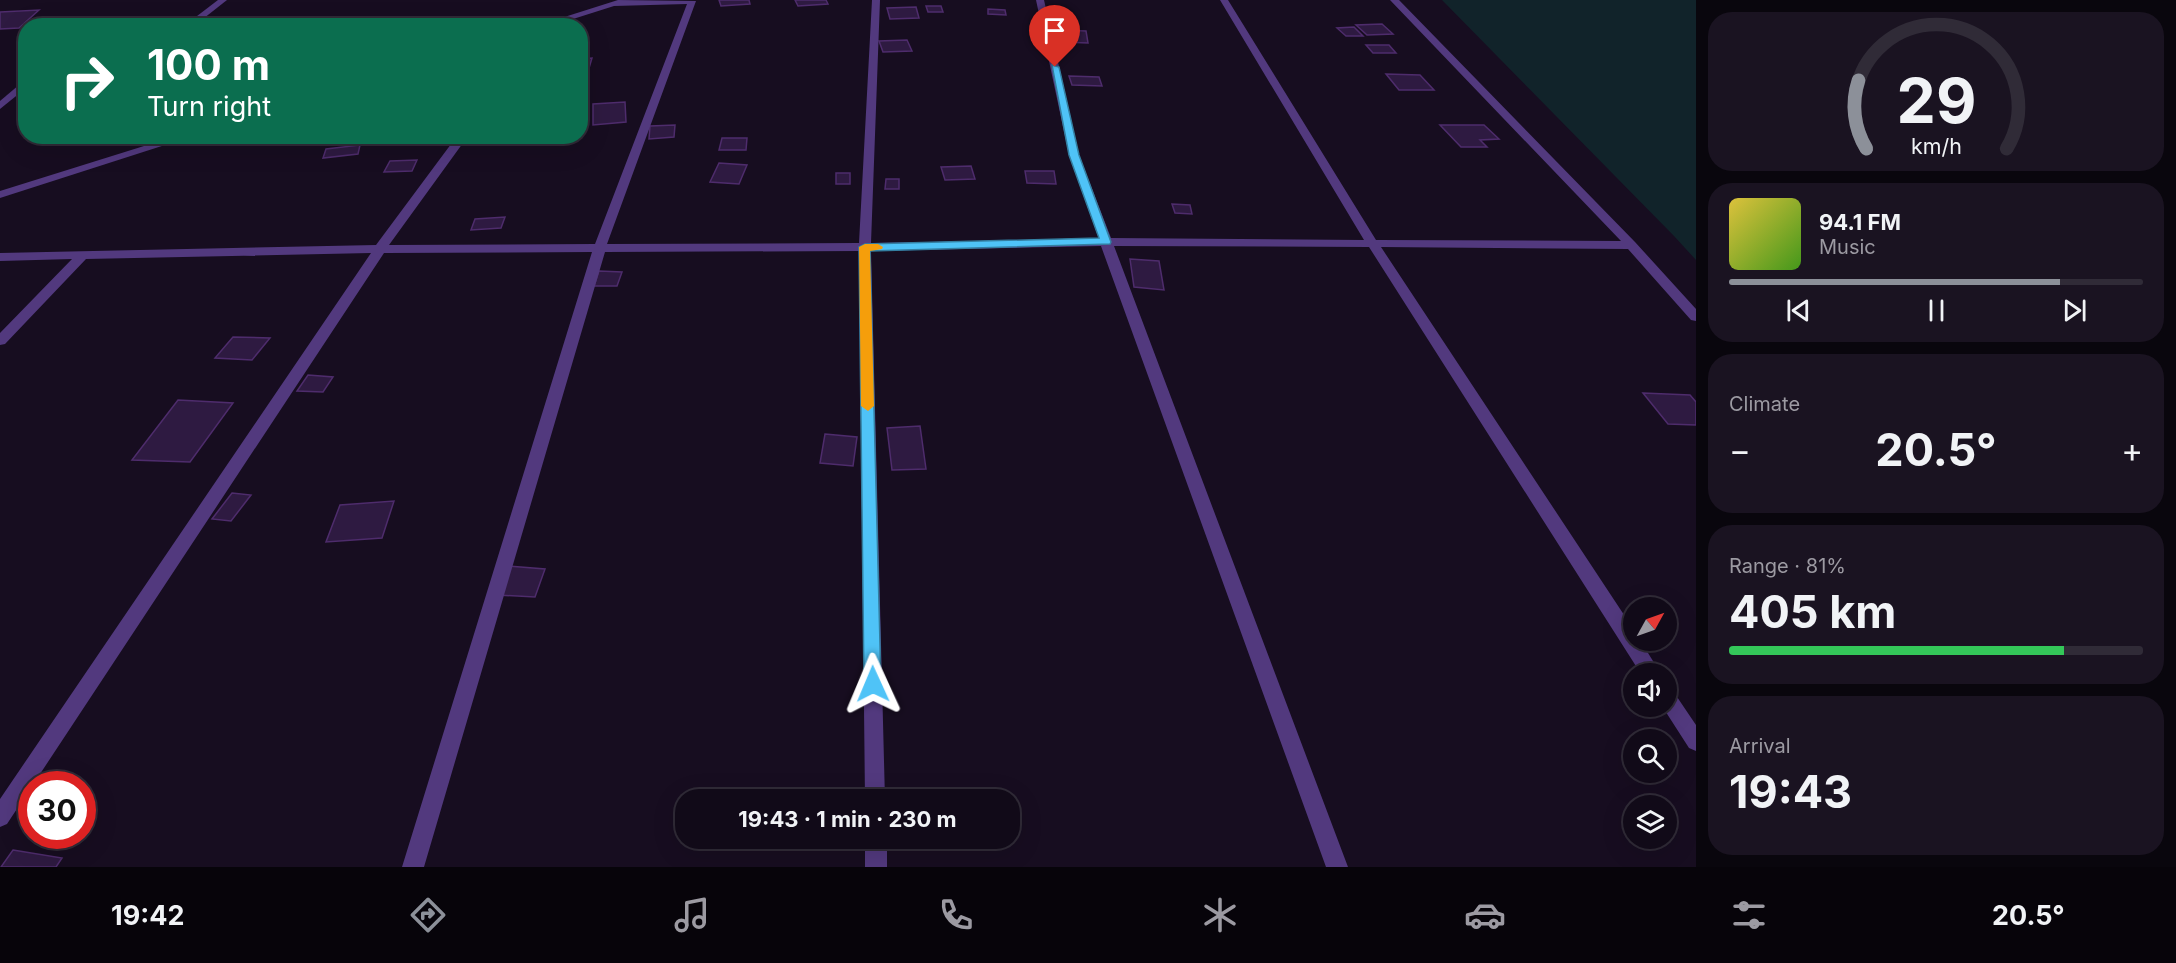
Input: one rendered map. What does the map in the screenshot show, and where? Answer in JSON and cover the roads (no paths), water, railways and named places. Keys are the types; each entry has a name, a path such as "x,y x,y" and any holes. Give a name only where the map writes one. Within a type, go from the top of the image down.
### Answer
{"street":[{"path":"199,18 223,0"},
{"path":"875,789 865,247 876,0"},
{"path":"1040,0 1074,155 1337,867"},
{"path":"1224,0 1372,242 1645,663"},
{"path":"1394,0 1631,245 1696,317"},
{"path":"413,867 600,247 692,1 617,1 563,18"},
{"path":"0,106 18,89"},
{"path":"0,195 163,144"},
{"path":"0,817 380,249 457,144"},
{"path":"0,257 380,249 865,247 1106,242 1631,245"},
{"path":"0,340 82,256"},
{"path":"1677,714 1696,742"},
{"path":"876,849 876,867"}]}
